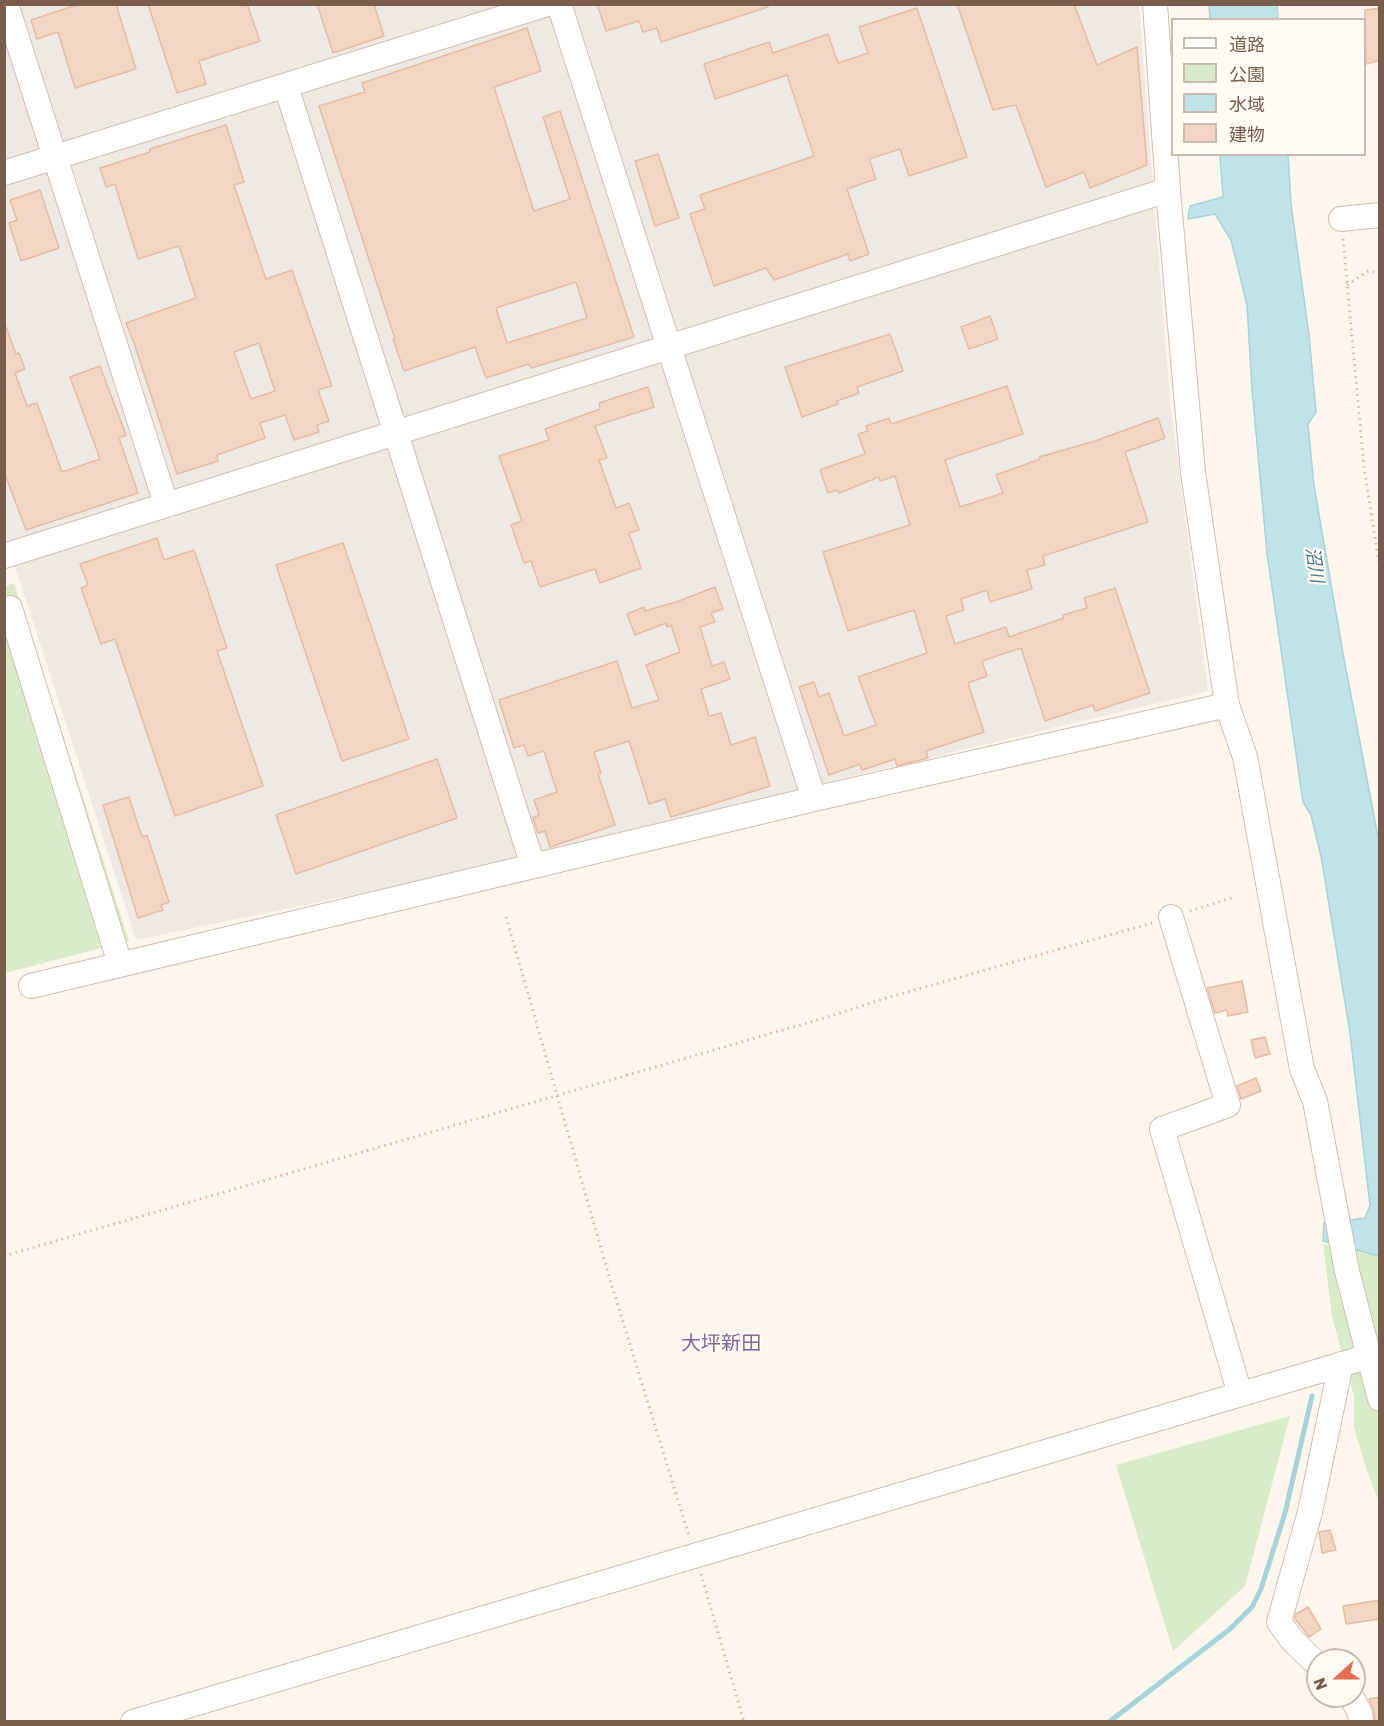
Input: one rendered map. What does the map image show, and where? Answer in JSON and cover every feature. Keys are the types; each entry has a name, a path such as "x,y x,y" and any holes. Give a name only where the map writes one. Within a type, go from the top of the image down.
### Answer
{"street":[{"path":"6,4 166,504"},
{"path":"4,173 547,4"},
{"path":"559,4 814,799"},
{"path":"1155,4 1168,190 1193,472 1227,705 1245,757 1302,1069 1315,1101 1347,1271 1373,1355 1380,1399"},
{"path":"286,86 533,866"},
{"path":"4,556 1168,190"},
{"path":"1341,219 1380,215"},
{"path":"4,610 10,608 120,964"},
{"path":"31,986 814,799 1227,705"},
{"path":"1170,917 1228,1105 1162,1129 1240,1394"},
{"path":"133,1722 1373,1355"},
{"path":"1306,1653 1292,1640 1279,1622 1310,1512 1341,1364"}],"path":[{"path":"1341,219 1364,467 1380,568"},
{"path":"1347,285 1368,271 1380,273"},
{"path":"4,1256 1234,897"},
{"path":"506,917 611,1283 695,1554 744,1722"}],"shaded area":[{"path":"4,5 1139,5 1170,401 1208,691 824,783 540,856 136,940 5,535"}],"green space":[{"path":"14,583 129,941 5,973 4,587"},
{"path":"1323,1244 1379,1256 1379,1502 1354,1427 1354,1396 1332,1317"},
{"path":"1290,1416 1245,1586 1173,1651 1116,1465"}],"water":[{"path":"1209,5 1277,5 1278,18 1210,18"},
{"name":"沼川","path":"1220,156 1288,156 1291,204 1309,335 1316,412 1308,424 1314,486 1379,842 1379,1256 1323,1241 1324,1223 1365,1218 1370,1205 1350,1033 1321,856 1311,815 1303,802 1267,553 1247,305 1231,240 1215,214 1188,219 1190,206 1223,197"}],"building":[{"path":"79,4 116,4 136,69 75,88 58,32 37,39 31,20"},
{"path":"148,4 247,4 260,41 199,61 206,84 177,93"},
{"path":"317,4 374,4 384,36 333,53"},
{"path":"597,4 767,4 768,7 661,42 657,28 643,32 639,21 606,31"},
{"path":"957,4 1074,4 1097,65 1137,47 1147,165 1090,188 1084,172 1046,187 1016,105 993,110"},
{"path":"917,8 967,157 909,176 900,149 869,159 876,179 847,189 869,254 850,261 848,254 774,280 766,268 714,286 690,214 705,209 700,195 814,156 787,75 715,99 704,64 769,42 773,53 828,34 838,63 868,53 859,27"},
{"path":"1380,8 1380,60 1366,64 1366,18 1365,10"},
{"path":"527,28 541,71 494,87 534,211 570,199 543,117 560,111 634,337 531,368 529,364 486,378 475,347 404,371 319,106 365,92 362,83","holes":["576,282 587,318 507,343 496,308"]},
{"path":"226,125 244,182 234,185 266,279 292,270 332,386 318,390 329,421 317,425 319,432 294,440 285,415 260,423 265,438 217,455 218,461 177,474 126,323 196,298 179,246 138,259 115,184 106,187 100,168 150,152 150,149","holes":["259,343 275,391 251,399 234,352"]},
{"path":"658,154 679,218 655,226 635,161"},
{"path":"40,190 59,248 21,261 9,223 17,220 10,200"},
{"path":"990,316 998,339 969,349 961,327"},
{"path":"4,327 25,369 15,373 27,406 37,403 62,472 100,459 70,377 100,366 126,435 119,438 138,493 26,530 4,472"},
{"path":"890,334 903,371 857,387 859,393 837,401 838,404 802,417 785,367"},
{"path":"1007,386 1023,434 945,460 960,507 1003,493 996,475 1040,459 1039,457 1095,441 1158,418 1165,438 1125,452 1148,522 1043,556 1045,565 1027,570 1032,589 990,602 987,590 961,599 964,610 946,616 955,644 1006,627 1009,637 1064,618 1063,615 1087,608 1084,598 1115,588 1150,693 1095,711 1093,705 1045,721 1021,648 982,661 987,676 968,683 984,732 926,751 928,758 897,766 895,759 862,770 860,764 829,775 799,687 814,682 819,697 829,693 844,736 876,725 858,677 927,653 914,610 848,631 823,552 910,525 895,476 880,481 879,477 839,493 836,490 828,493 820,470 865,454 858,434 868,431 866,426 889,418 891,424"},
{"path":"648,387 654,407 595,426 607,458 599,460 616,508 629,503 639,530 629,533 641,568 600,583 595,569 540,587 531,561 524,563 511,525 522,521 499,456 549,440 545,429 600,409 599,403"},
{"path":"157,538 164,560 194,550 227,648 217,651 263,786 175,816 115,639 101,644 81,588 88,585 80,564"},
{"path":"343,543 409,739 342,761 276,565"},
{"path":"715,587 723,609 711,613 715,622 700,627 712,666 724,662 730,679 701,689 709,716 721,713 731,745 755,737 770,786 671,817 665,799 649,804 629,741 594,752 601,773 598,774 615,825 550,847 545,831 538,833 533,818 539,815 534,800 557,792 544,751 528,756 524,745 514,748 499,700 617,661 632,708 659,700 646,665 680,652 671,625 667,627 666,623 635,635 627,614 644,607 645,611 676,602"},
{"path":"437,759 457,818 296,874 276,815"},
{"path":"129,797 142,837 147,835 169,902 161,905 163,910 138,918 103,805"},
{"path":"1242,981 1248,1012 1228,1016 1227,1010 1215,1013 1207,988"},
{"path":"1265,1037 1270,1054 1255,1058 1251,1040"},
{"path":"1256,1078 1261,1091 1241,1099 1237,1086"},
{"path":"1330,1530 1336,1550 1322,1553 1319,1532"},
{"path":"1380,1600 1380,1619 1346,1624 1343,1606"},
{"path":"1308,1607 1321,1629 1309,1637 1295,1619 1296,1614"},
{"path":"1380,1697 1380,1722 1375,1722 1374,1711 1369,1699"}],"waterway":[{"path":"1109,1722 1230,1629 1252,1607 1261,1589 1285,1513 1312,1396"}],"district":[{"name":"大坪新田","path":"721,1344"}]}
